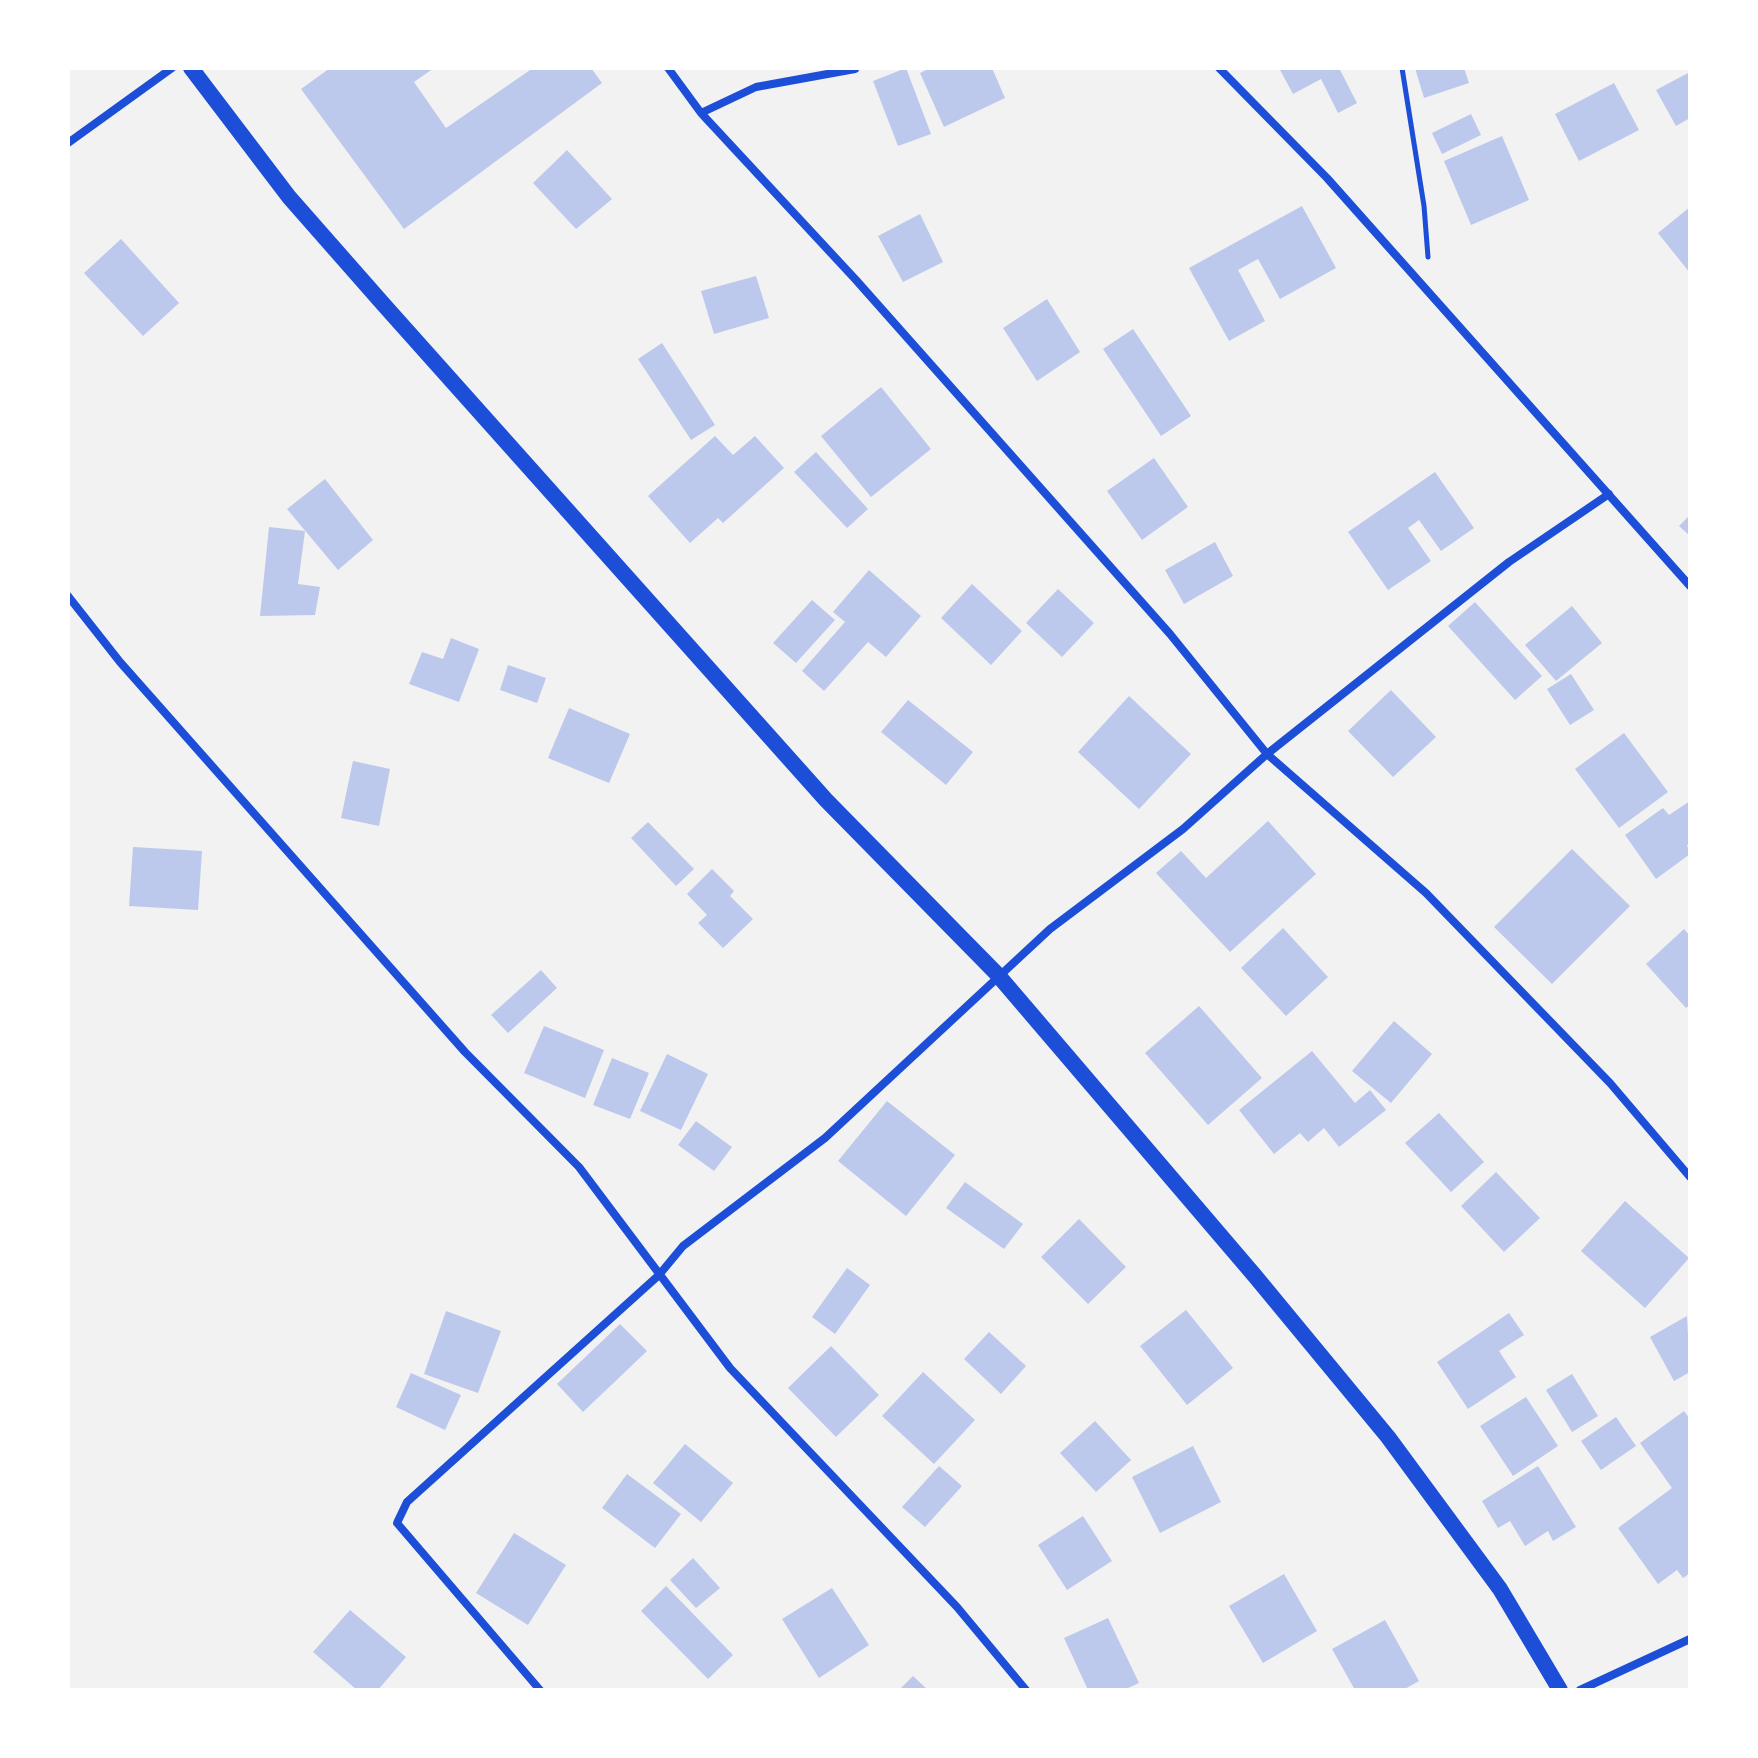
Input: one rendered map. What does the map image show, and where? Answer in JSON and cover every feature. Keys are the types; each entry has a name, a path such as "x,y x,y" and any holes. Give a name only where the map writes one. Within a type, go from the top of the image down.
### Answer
{"main road":[{"path":"191,68 289,197 826,800 997,974 1388,1437 1500,1589 1560,1690"}],"street":[{"path":"68,143 172,68"},
{"path":"668,68 701,113 856,280 1099,553 1267,754 1426,893 1610,1083 1690,1177"},
{"path":"1219,68 1327,178 1690,586"},
{"path":"701,113 756,87 855,69"},
{"path":"540,1690 397,1523 399,1512 659,1275 683,1246 825,1138 997,974 1060,920 1183,829 1267,754 1509,562 1609,494"},
{"path":"68,596 120,662 465,1052 579,1167 730,1368 957,1607 1026,1690"},
{"path":"1580,1690 1690,1639"}],"path":[{"path":"1402,68 1424,206 1431,298"}],"building":[{"path":"330,68 434,68 414,82 446,128 533,68 591,68 602,83 404,229 301,89"},
{"path":"906,68 931,134 898,146 873,81"},
{"path":"930,68 992,68 1005,98 944,127 920,73"},
{"path":"1279,68 1339,68 1357,103 1338,113 1321,79 1293,94"},
{"path":"1415,68 1464,68 1469,83 1424,98"},
{"path":"1690,72 1690,118 1676,126 1656,90"},
{"path":"1614,83 1639,130 1579,161 1555,114"},
{"path":"1471,114 1481,135 1442,154 1432,133"},
{"path":"1502,136 1529,200 1471,225 1444,161"},
{"path":"567,150 612,199 576,229 533,183"},
{"path":"1302,206 1336,268 1280,299 1258,259 1238,270 1265,321 1229,341 1189,268"},
{"path":"1690,207 1690,273 1658,233"},
{"path":"920,214 943,262 903,282 878,236"},
{"path":"121,239 179,303 143,336 84,273"},
{"path":"756,276 769,318 714,334 701,291"},
{"path":"1047,299 1080,352 1037,381 1003,328"},
{"path":"1133,329 1191,416 1161,436 1103,349"},
{"path":"662,343 715,425 691,440 638,359"},
{"path":"881,387 931,449 871,497 821,436"},
{"path":"715,436 733,455 755,436 784,468 723,523 718,518 690,543 648,496"},
{"path":"816,452 868,509 847,528 794,472"},
{"path":"1154,458 1188,507 1142,540 1107,491"},
{"path":"1435,472 1474,528 1441,551 1419,520 1408,528 1431,561 1388,590 1348,532"},
{"path":"325,479 373,540 338,570 287,509"},
{"path":"1690,515 1690,536 1679,526"},
{"path":"269,527 305,531 298,584 320,587 315,615 260,616"},
{"path":"1215,542 1233,576 1184,604 1165,570"},
{"path":"869,570 921,616 886,657 868,642 824,691 802,671 845,622 833,612"},
{"path":"972,584 1022,631 991,665 941,618"},
{"path":"1058,589 1094,623 1062,657 1026,623"},
{"path":"812,600 835,620 796,663 773,643"},
{"path":"1475,602 1542,676 1515,700 1448,626"},
{"path":"1572,606 1602,643 1556,681 1525,645"},
{"path":"451,638 479,649 459,702 409,684 422,652 443,659"},
{"path":"508,665 546,678 537,703 500,690"},
{"path":"1571,674 1594,710 1570,725 1547,689"},
{"path":"1391,690 1436,737 1393,777 1348,731"},
{"path":"1129,696 1191,754 1139,809 1078,752"},
{"path":"908,700 973,752 946,785 881,732"},
{"path":"569,708 630,734 609,783 548,758"},
{"path":"1624,733 1668,792 1619,828 1575,769"},
{"path":"353,761 390,769 379,826 341,818"},
{"path":"1690,801 1690,843 1687,845 1690,854 1656,879 1625,835 1663,808 1669,815"},
{"path":"1268,821 1316,874 1230,952 1156,873 1181,851 1206,878"},
{"path":"648,822 694,869 676,886 631,838"},
{"path":"133,847 202,851 198,910 129,906"},
{"path":"1572,849 1630,906 1552,984 1494,927"},
{"path":"712,869 734,891 730,896 753,919 723,948 698,923 707,915 687,894"},
{"path":"1283,928 1328,977 1286,1016 1241,968"},
{"path":"1684,929 1690,936 1690,1005 1686,1008 1646,964"},
{"path":"541,970 557,988 508,1033 491,1015"},
{"path":"1199,1006 1262,1078 1208,1125 1145,1053"},
{"path":"1394,1021 1432,1054 1391,1103 1352,1071"},
{"path":"544,1026 604,1050 585,1098 524,1073"},
{"path":"1312,1051 1355,1103 1370,1090 1386,1110 1339,1147 1324,1128 1308,1142 1300,1133 1274,1154 1239,1110"},
{"path":"667,1054 708,1074 681,1130 640,1111"},
{"path":"612,1058 649,1073 630,1119 593,1105"},
{"path":"887,1101 955,1155 906,1216 838,1161"},
{"path":"1439,1113 1484,1162 1451,1192 1405,1143"},
{"path":"696,1121 732,1147 714,1171 678,1145"},
{"path":"1496,1172 1540,1218 1504,1252 1461,1206"},
{"path":"965,1182 1023,1224 1004,1249 946,1208"},
{"path":"1625,1201 1689,1258 1645,1308 1581,1251"},
{"path":"1079,1219 1126,1267 1088,1304 1041,1257"},
{"path":"847,1268 870,1285 835,1334 812,1317"},
{"path":"1186,1310 1233,1368 1187,1405 1140,1346"},
{"path":"446,1311 501,1331 478,1393 424,1374"},
{"path":"1509,1313 1524,1335 1499,1351 1516,1377 1468,1409 1437,1362"},
{"path":"1687,1316 1690,1372 1674,1381 1650,1337"},
{"path":"620,1324 647,1351 583,1412 557,1384"},
{"path":"989,1332 1026,1366 1001,1394 964,1359"},
{"path":"831,1346 879,1395 836,1437 788,1388"},
{"path":"923,1372 975,1420 934,1464 882,1416"},
{"path":"411,1373 461,1395 445,1430 396,1407"},
{"path":"1572,1374 1598,1416 1572,1432 1546,1390"},
{"path":"1526,1397 1558,1446 1513,1476 1480,1426"},
{"path":"1684,1411 1690,1419 1690,1573 1683,1578 1677,1570 1658,1584 1618,1528 1672,1488 1640,1443"},
{"path":"1616,1417 1636,1446 1601,1470 1581,1441"},
{"path":"1095,1421 1131,1460 1096,1492 1060,1453"},
{"path":"685,1444 733,1483 701,1522 653,1483"},
{"path":"1193,1446 1221,1502 1160,1533 1132,1477"},
{"path":"939,1466 962,1486 925,1527 902,1507"},
{"path":"1538,1466 1576,1527 1553,1541 1548,1531 1525,1546 1510,1521 1498,1528 1482,1501"},
{"path":"627,1474 681,1514 655,1548 602,1508"},
{"path":"1083,1516 1112,1561 1067,1590 1038,1545"},
{"path":"514,1533 566,1565 528,1625 476,1593"},
{"path":"693,1558 720,1588 696,1608 670,1580"},
{"path":"1284,1574 1317,1631 1263,1663 1229,1606"},
{"path":"666,1586 733,1655 708,1679 641,1611"},
{"path":"832,1588 869,1645 819,1678 782,1619"},
{"path":"350,1610 406,1657 378,1690 357,1690 313,1652"},
{"path":"1108,1618 1139,1683 1124,1690 1088,1690 1064,1638"},
{"path":"1385,1620 1419,1681 1403,1690 1355,1690 1332,1649"},
{"path":"913,1676 928,1690 899,1690"}]}
